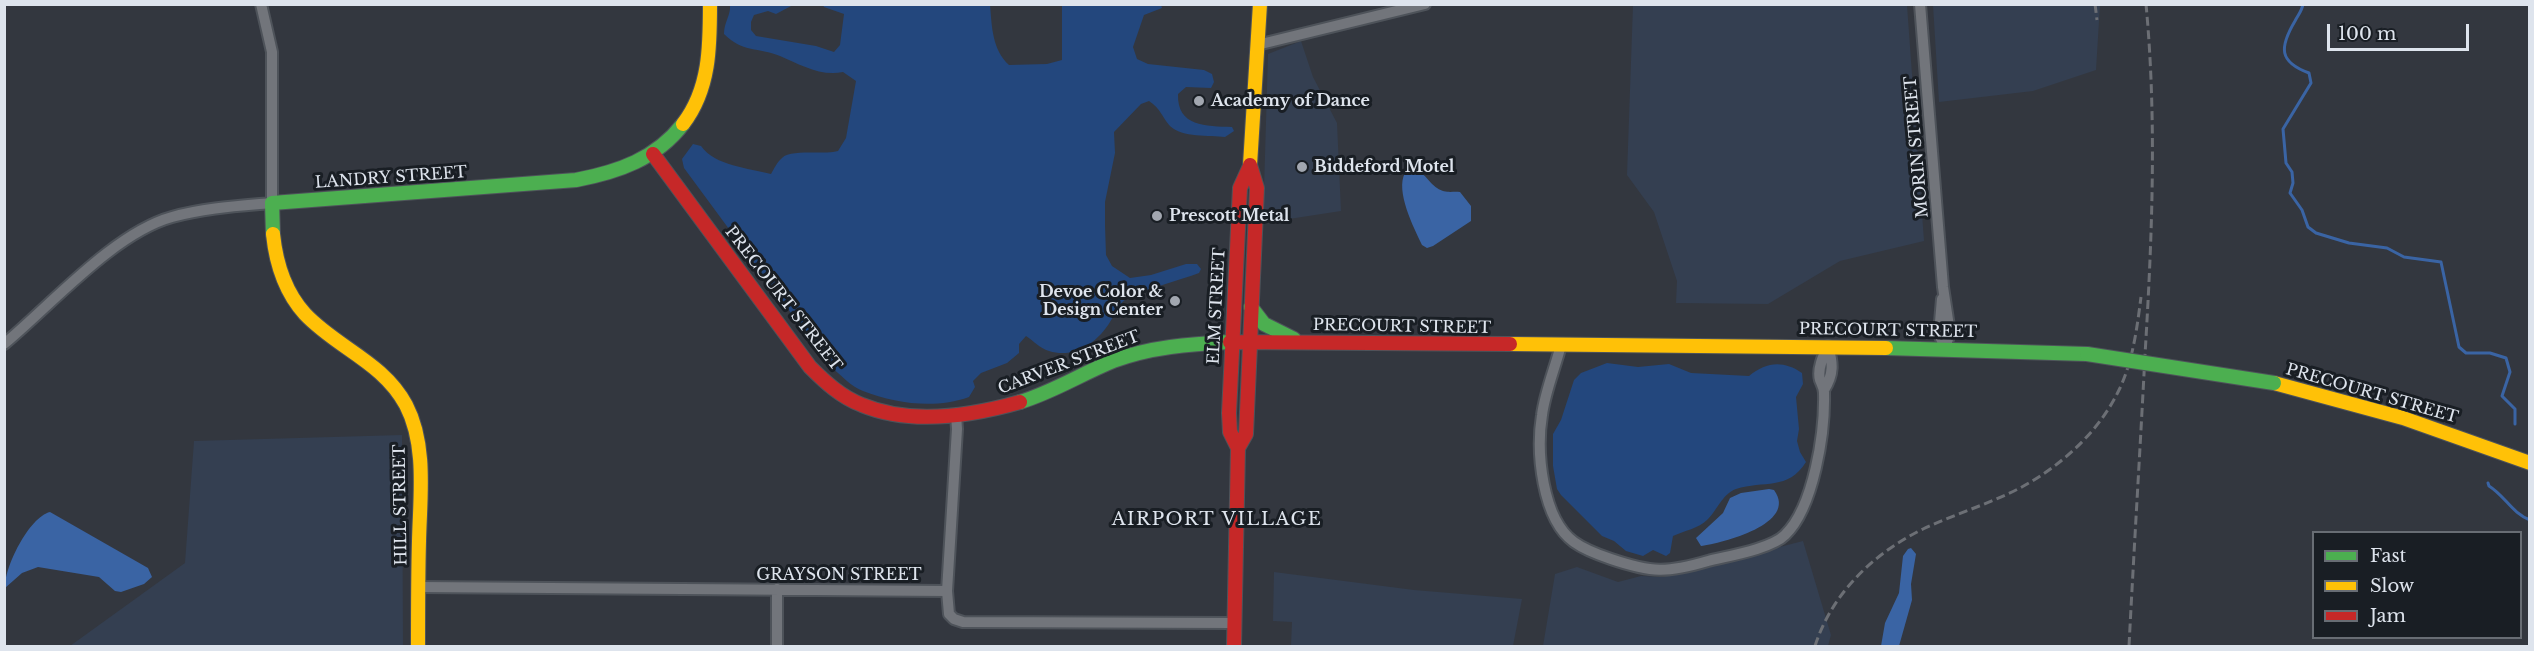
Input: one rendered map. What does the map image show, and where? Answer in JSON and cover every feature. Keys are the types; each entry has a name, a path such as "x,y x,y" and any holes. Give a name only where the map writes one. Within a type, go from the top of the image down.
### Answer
{"main road":[{"name":"LANDRY STREET","path":"272,203 595,178 622,171 653,154 682,124 700,93 708,60 710,4"},
{"name":"ELM STREET","path":"1238,448 1246,434 1248,342 1257,188 1250,166 1260,4"},
{"name":"PRECOURT STREET","path":"653,154 796,348 830,387 852,402 882,413 920,417 956,415"},
{"name":"ELM STREET","path":"1233,646 1238,448 1230,432 1230,342 1240,188 1250,166"},
{"name":"HILL STREET","path":"272,203 274,249 280,273 294,299 318,326 382,372 397,391 411,417 418,455 418,646"},
{"path":"1251,307 1271,328 1301,342"},
{"name":"PRECOURT STREET","path":"1230,342 1828,346 2087,354 2274,383 2334,397 2413,421 2529,463"},
{"name":"CARVER STREET","path":"956,415 1015,404 1137,353 1180,345 1230,342"}],"street":[{"path":"261,4 272,52 272,203"},
{"path":"1257,45 1425,4"},
{"name":"MORIN STREET","path":"1920,4 1943,287 1950,333 1945,348"},
{"name":"LANDRY STREET","path":"4,344 108,252 133,234 170,217 190,212 272,203"},
{"path":"1561,345 1542,413 1540,432 1544,482 1552,512 1557,523 1574,542 1602,556 1641,569 1658,571 1684,568 1768,544 1785,536 1799,514 1815,470 1824,418 1824,390 1831,379 1833,361 1828,346"},
{"path":"956,415 947,591 949,614 954,620 963,622 1234,623"},
{"name":"GRAYSON STREET","path":"418,587 947,591"},
{"path":"777,589 777,646"}],"shaded area":[{"path":"730,5 793,5 776,14 768,11 754,15 751,30 756,36 816,46 834,52 840,45 844,14 823,5 990,5 996,45 1009,65 1047,64 1062,60 1062,5 1161,5 1162,8 1144,15 1133,47 1137,59 1148,64 1204,70 1212,74 1214,82 1211,88 1186,87 1178,94 1182,113 1188,119 1203,125 1232,127 1234,131 1225,137 1196,135 1175,130 1153,104 1149,101 1141,104 1114,132 1115,153 1105,202 1106,255 1112,266 1130,278 1151,275 1186,264 1197,264 1201,269 1199,273 1125,299 1105,330 1092,343 1076,351 1058,353 1049,351 1026,336 1019,344 1019,353 1007,363 981,373 973,381 975,387 969,397 930,404 902,402 859,389 830,366 684,168 682,159 693,144 701,146 707,153 724,162 771,174 786,155 838,151 846,138 856,81 843,72 818,71 731,40 724,34"},
{"path":"1633,5 1907,5 1924,241 1840,261 1768,304 1676,303 1677,281 1654,212 1627,175"},
{"path":"1933,5 2100,5 2096,70 2033,91 1939,102"},
{"name":"Biddeford Motel","path":"1301,41 1313,77 1337,123 1341,211 1263,223 1268,54"},
{"path":"1409,170 1422,173 1440,190 1460,192 1471,206 1471,221 1433,246 1427,248 1422,245 1410,219 1402,189 1405,173"},
{"path":"1607,363 1638,367 1669,364 1691,373 1749,376 1768,365 1775,364 1795,369 1802,373 1803,384 1796,397 1799,429 1797,441 1806,462 1799,471 1783,481 1746,486 1731,491 1704,523 1673,536 1670,553 1666,556 1653,550 1643,556 1626,551 1614,541 1602,536 1561,495 1557,489 1553,466 1553,434 1561,420 1574,380 1581,373"},
{"path":"402,435 403,646 70,646 185,563 194,441"},
{"path":"1774,490 1779,502 1776,513 1767,522 1740,536 1701,546 1696,538 1723,513 1730,498 1741,493"},
{"path":"50,512 148,568 152,577 144,584 121,592 115,591 99,577 38,567 22,573 5,588 9,568 19,544 34,523"},
{"path":"1803,541 1831,635 1828,646 1543,646 1555,574 1577,567 1618,582 1641,576 1663,577"},
{"path":"1911,548 1916,554 1911,584 1912,600 1899,646 1881,646 1885,623 1899,593 1903,556"},
{"path":"1274,572 1414,590 1522,599 1513,646 1291,646 1292,622 1273,621"}],"waterway":[{"path":"2303,4 2284,46 2287,59 2299,69 2309,73 2311,83 2283,129 2286,163 2292,172 2293,183 2290,193 2302,210 2308,227 2316,233 2349,243 2387,248 2404,257 2441,262 2459,347 2466,353 2490,353 2506,358 2510,372 2502,396 2515,409 2515,424"},
{"path":"2488,483 2518,513 2530,520"}],"railway":[{"path":"2095,4 2097,20"},
{"path":"2129,646 2151,224 2152,136 2146,4"},
{"path":"1815,646 1832,609 1844,592 1857,577 1888,550 1923,529 2020,488 2050,469 2090,434 2111,405 2124,379 2134,344 2141,297"}],"traffic: fast":[{"path":"273,234 272,203 576,180 607,173 635,162 661,146 683,124"},
{"path":"1251,307 1264,324 1294,339"},
{"path":"1020,402 1127,356 1170,347 1230,342"},
{"path":"1886,348 2087,354"},
{"path":"2087,354 2274,383"}],"traffic: slow":[{"path":"683,124 699,96 707,67 710,4"},
{"path":"1250,165 1260,4"},
{"path":"273,234 276,256 283,277 298,305 331,337 385,377 406,405 413,421 420,454 421,472 418,646"},
{"path":"1510,344 1886,348"},
{"path":"2274,383 2403,418 2530,463"}],"traffic: jam":[{"path":"653,154 810,367 840,393 854,402 881,411 920,417 961,414 1020,402"},
{"path":"1234,646 1238,448 1246,434 1257,188 1250,165"},
{"path":"1238,448 1230,432 1229,413 1240,188 1250,166"},
{"path":"1230,342 1510,344"}],"place":[{"name":"Academy of Dance","path":"1199,101"},
{"name":"Biddeford Motel","path":"1302,167"},
{"name":"Prescott Metal","path":"1157,216"},
{"name":"Devoe Color & Design Center","path":"1175,301"}],"district":[{"name":"AIRPORT VILLAGE","path":"1217,520"}]}
